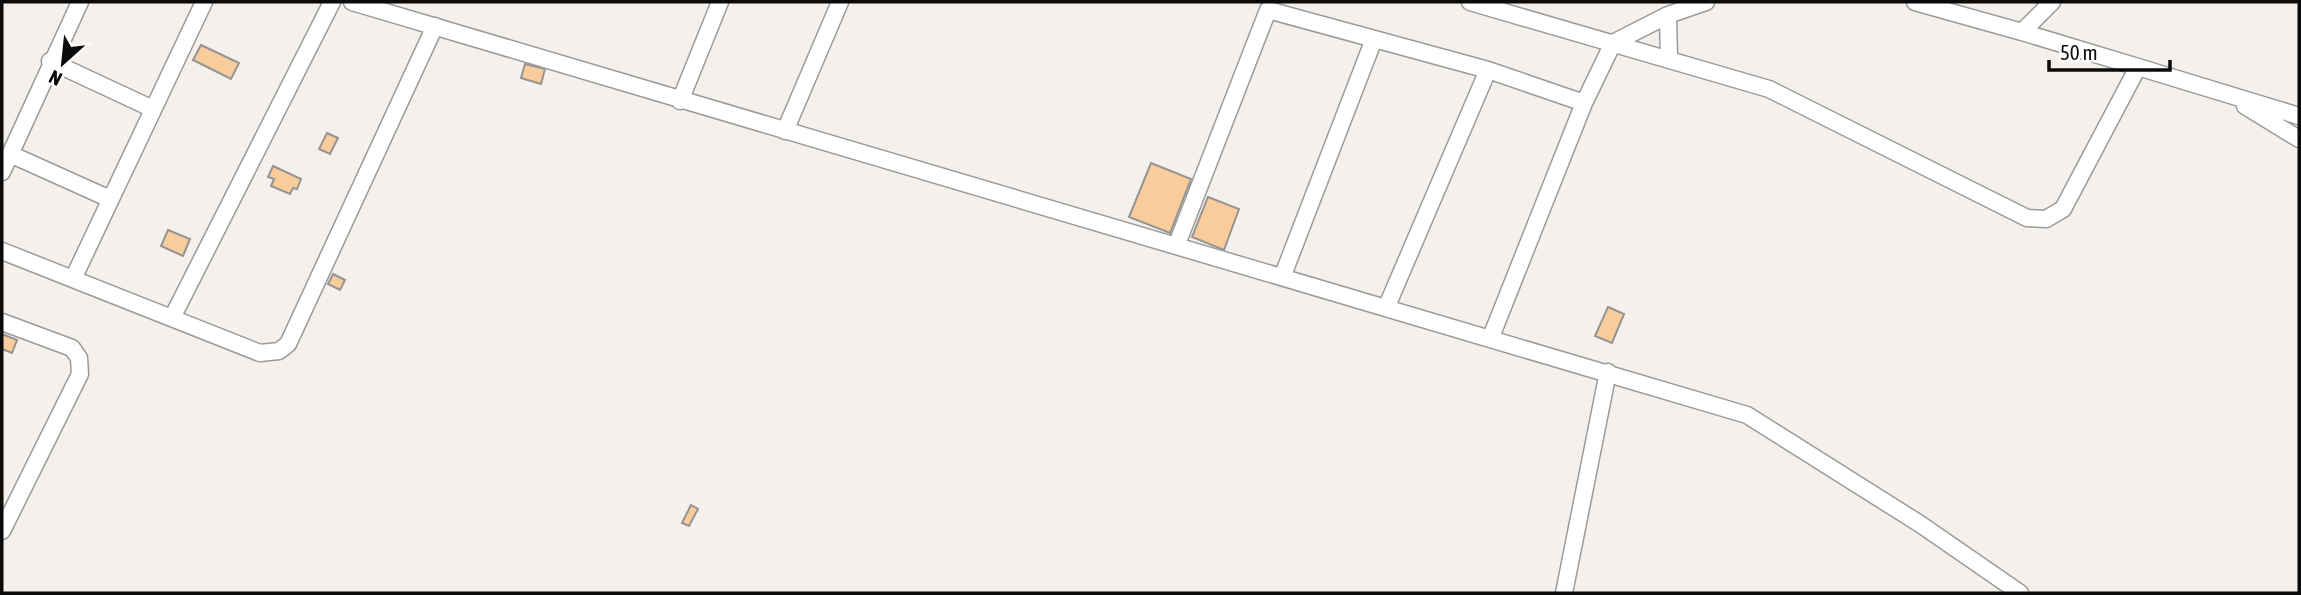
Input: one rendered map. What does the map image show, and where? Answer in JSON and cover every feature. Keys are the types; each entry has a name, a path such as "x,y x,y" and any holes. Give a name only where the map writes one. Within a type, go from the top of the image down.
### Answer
{"street":[{"path":"2,172 50,61 80,2"},
{"path":"73,279 204,2"},
{"path":"172,318 332,2"},
{"path":"352,2 680,101 1283,275 1747,415 1920,524 2020,593"},
{"path":"680,101 720,2"},
{"path":"785,131 840,2"},
{"path":"1470,2 1769,89 2027,218 2046,219 2063,209 2138,67"},
{"path":"1491,338 1584,103 1613,43 1668,15 1706,2"},
{"path":"1915,2 2299,116"},
{"path":"2022,32 2052,2"},
{"path":"1177,244 1269,6 1374,39 1488,70 1584,103"},
{"path":"1668,15 1669,58"},
{"path":"2,251 260,353 279,351 288,344 435,26"},
{"path":"1283,275 1374,39"},
{"path":"50,61 153,109"},
{"path":"1387,306 1488,70"},
{"path":"2226,95 2299,139"},
{"path":"10,154 110,199"},
{"path":"2,322 72,348 79,358 80,374 2,531"},
{"path":"1564,593 1608,372"}],"building":[{"path":"201,45 239,63 231,79 193,60"},
{"path":"525,64 545,69 541,84 521,78"},
{"path":"327,133 338,138 330,154 319,149"},
{"path":"1151,163 1191,179 1170,233 1129,217"},
{"path":"273,166 301,179 297,189 293,188 290,194 271,186 274,179 268,177"},
{"path":"1208,197 1239,209 1224,250 1192,237"},
{"path":"168,230 190,239 183,256 161,246"},
{"path":"333,274 345,280 340,290 328,284"},
{"path":"1608,307 1624,314 1612,343 1595,336"},
{"path":"2,334 17,340 12,353 2,349"},
{"path":"691,505 698,509 689,526 682,523"}]}
